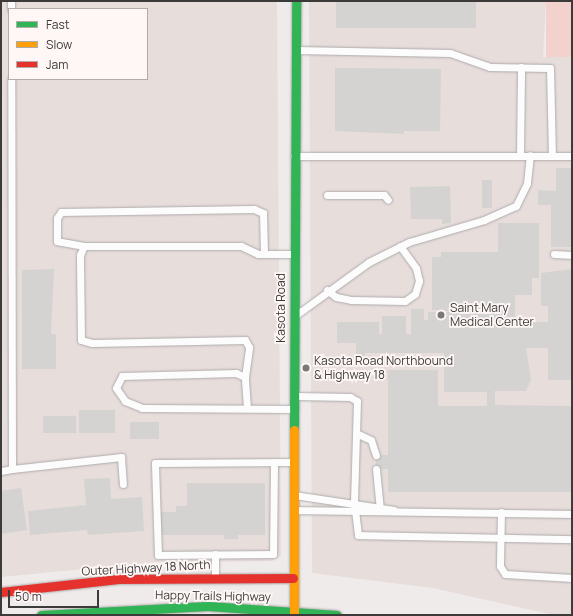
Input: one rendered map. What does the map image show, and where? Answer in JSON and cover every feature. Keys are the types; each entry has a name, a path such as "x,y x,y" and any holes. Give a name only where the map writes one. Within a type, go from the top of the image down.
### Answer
{"street":[{"name":"Kasota Road","path":"294,613 292,317 294,50 296,1"},
{"name":"Outer Highway 18 North","path":"1,592 118,579 215,576 293,578"},
{"name":"Happy Trails Highway","path":"42,615 139,607 337,615"}],"lane":[{"path":"294,50 450,53 490,67 550,68 552,156"},
{"path":"520,155 521,67"},
{"path":"11,80 12,469"},
{"path":"292,317 328,290 400,246 484,220 516,206 527,183 530,155"},
{"path":"293,156 572,156"},
{"path":"328,195 384,195 388,200"},
{"path":"264,254 263,213 254,209 61,212 57,218 57,241 84,246 241,246 264,254 293,254"},
{"path":"84,246 80,255 81,340 92,343 245,340 249,347 245,377 247,408"},
{"path":"328,290 336,297 368,301 406,301 415,294 419,281 416,268 400,246"},
{"path":"554,254 572,255"},
{"path":"245,377 236,373 122,376 116,388 125,401 142,408 293,409"},
{"path":"292,396 350,397 357,401 358,434 354,502 358,535 368,538 572,539"},
{"path":"358,434 372,440 376,454"},
{"path":"1,471 121,457 123,484"},
{"path":"274,462 273,554 158,555 155,463 274,462 293,462"},
{"path":"376,469 380,510"},
{"path":"293,495 354,502 380,510 400,512 572,514"},
{"path":"293,510 355,513 380,510"},
{"path":"501,512 500,566 505,574 572,578"},
{"path":"215,554 215,576"}],"shaded area":[{"path":"1,1 277,1 281,556 272,561 156,562 1,577"},
{"name":"Saint Mary Medical Center","path":"309,1 546,1 543,57 572,57 572,615 554,615 433,588 312,573"},
{"path":"546,1 572,1 572,57 546,57"}],"building":[{"path":"336,1 476,1 476,28 336,28"},
{"path":"335,68 441,69 440,131 404,131 404,134 335,131"},
{"path":"556,168 572,168 572,247 551,247 551,205 538,205 538,190 556,191"},
{"path":"482,180 492,180 492,208 482,208"},
{"path":"450,186 451,223 442,224 442,219 411,219 410,187"},
{"path":"498,223 539,223 539,278 532,278 532,295 515,295 515,322 548,322 548,306 541,306 541,273 572,269 572,380 548,380 548,348 526,348 531,380 526,391 495,391 495,405 572,406 572,492 388,492 388,469 376,469 376,455 388,455 388,370 438,370 438,406 487,406 487,392 444,392 444,353 365,353 365,356 356,356 356,343 337,343 337,322 379,322 379,334 382,334 382,316 406,316 406,334 411,334 411,309 424,309 424,320 428,320 428,312 461,312 432,310 432,257 441,257 441,252 498,252"},
{"path":"54,269 51,334 56,334 56,369 22,369 22,270"},
{"path":"79,410 115,410 115,433 79,433"},
{"path":"43,416 76,416 76,433 43,433"},
{"path":"130,422 159,422 159,439 130,439"},
{"path":"110,478 111,499 142,497 144,531 88,535 87,530 30,535 28,511 86,505 84,479"},
{"path":"187,483 265,483 265,535 238,535 238,539 224,539 224,535 161,535 161,512 176,512 176,506 187,506"},
{"path":"21,488 27,530 1,534 1,491"}],"traffic: fast":[{"path":"294,430 296,1"},
{"path":"41,615 208,606 337,615"}],"traffic: slow":[{"path":"294,430 294,615"}],"traffic: jam":[{"path":"1,592 118,579 293,578"}],"place":[{"name":"Saint Mary Medical Center","path":"441,315"},
{"name":"Kasota Road Northbound & Highway 18","path":"306,368"}]}
